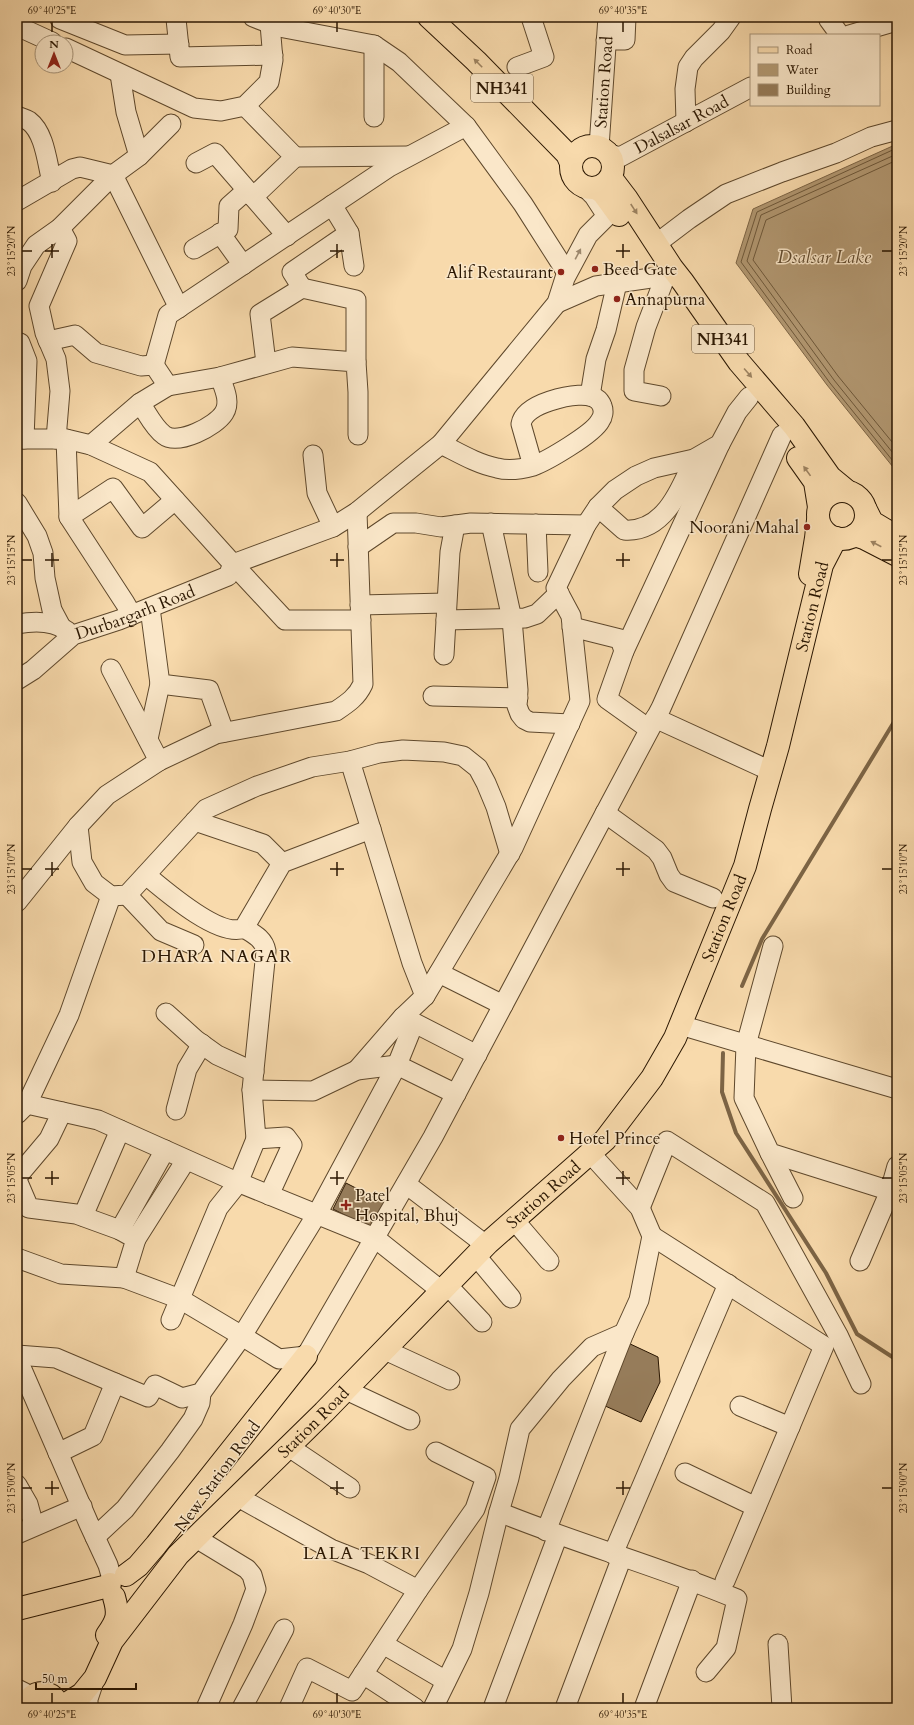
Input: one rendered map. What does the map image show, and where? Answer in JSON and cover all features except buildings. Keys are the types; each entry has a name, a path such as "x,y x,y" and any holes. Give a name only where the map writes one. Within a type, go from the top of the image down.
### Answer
{"main road":[{"name":"NH341","path":"429,17 476,61 567,154 595,165"},
{"name":"NH341","path":"451,17 486,50 627,199 656,244 739,362 794,426 830,477 847,491 859,498 872,522 897,537"},
{"name":"NH341","path":"595,165 603,193 615,208 657,279 727,372 782,435 815,482 818,514"},
{"path":"847,491 840,490 833,492 822,501 818,514 824,532 864,538 897,555"},
{"path":"845,536 864,524 866,510"},
{"name":"Station Road","path":"121,1582 138,1585 477,1247 598,1134 647,1066 666,1034 736,863 762,767 813,563 818,514"},
{"name":"Station Road","path":"477,1247 514,1220 605,1140 652,1078 675,1038 745,866 778,746 822,565 845,536"},
{"name":"Station Road","path":"57,1704 66,1704 82,1694 94,1678 112,1641 178,1555 289,1447 385,1350 440,1285"},
{"name":"New Station Road","path":"121,1582 138,1566 156,1545 302,1362"},
{"path":"17,1609 121,1582"},
{"path":"121,1582 132,1605 129,1620"},
{"path":"23,1701 42,1692 47,1693 57,1704 76,1688 88,1674 105,1637 115,1624 121,1582"}],"street":[{"path":"253,17 279,28 374,45 399,62 466,126 523,204 568,273"},
{"path":"517,67 544,57 531,17"},
{"name":"Station Road","path":"595,17 595,165"},
{"name":"Station Road","path":"595,165 608,17"},
{"path":"606,40 625,40 626,17"},
{"path":"686,122 685,89 688,67 694,58 721,32 731,17"},
{"path":"829,18 839,34"},
{"path":"60,19 125,45 179,44"},
{"path":"176,19 180,57 273,55"},
{"path":"74,52 194,108 221,111 245,106 269,82 273,55 270,24"},
{"path":"17,26 34,34"},
{"path":"856,34 892,29"},
{"path":"374,45 374,117"},
{"path":"120,74 126,112 138,156"},
{"name":"Dalsalsar Road","path":"595,165 620,156 750,88"},
{"name":"Dalsalsar Road","path":"595,165 750,102"},
{"path":"245,106 295,157"},
{"path":"17,116 28,121 39,132 52,182"},
{"path":"17,281 22,266 36,245 60,228 113,176 138,156 171,124"},
{"path":"168,386 154,365 168,315 332,205 409,156 466,126"},
{"path":"656,244 726,194 836,153 871,137 897,130"},
{"path":"196,163 215,153 287,236"},
{"path":"194,249 228,229 229,206 250,193 295,157 409,156"},
{"path":"233,564 333,527 357,512 441,444 557,302 568,273 588,235 606,216 594,196 595,165"},
{"path":"17,201 72,169 80,167 113,176 179,308"},
{"path":"332,205 349,233 354,266"},
{"path":"60,228 67,241 39,306 56,359 60,391 61,439 69,517 132,615"},
{"path":"220,233 243,265"},
{"path":"302,288 292,272 349,233"},
{"path":"557,302 596,286 657,279 634,370 634,391 661,396"},
{"path":"590,396 596,360 606,330 617,283"},
{"path":"266,364 260,314 302,288 356,300 358,435"},
{"path":"28,361 50,344 75,335 96,353 141,366 154,365"},
{"path":"17,342 20,343 28,361 21,439 61,439 91,445 150,472 284,620 361,612 446,611 512,619 525,618 537,614 559,593"},
{"path":"91,445 140,403 168,386 220,377 292,357 356,362"},
{"path":"140,403 164,436 180,439 192,436 217,420 224,413 227,396 220,377"},
{"path":"441,444 476,462 497,468 517,469 533,466 544,461 590,432 600,421 603,407 600,402 590,396 574,395 546,402 525,414 522,418 521,424 533,466"},
{"path":"607,699 624,652 720,444 737,412 749,397"},
{"path":"17,1258 61,1274 124,1278 180,1299 279,1359 302,1362 375,1238 456,1094 652,723 782,435"},
{"path":"166,1013 202,1044 253,1081 313,1091 357,1070 409,1020 510,854 580,701 571,616 556,588 586,525 598,507 614,490 636,476 654,468 694,459 720,444"},
{"path":"313,455 317,494 333,527"},
{"path":"598,507 624,530 648,525 666,511 678,495 694,459"},
{"path":"69,517 113,488 142,528 175,500"},
{"path":"17,503 37,536 43,553 45,578 52,610 67,630"},
{"path":"19,897 78,826 107,795 159,761 216,734 336,711 349,703 358,694 363,684 357,512"},
{"path":"358,547 393,523 416,523 441,527 471,523 586,525"},
{"path":"491,523 507,588 512,619 520,714 524,719 537,722 570,724"},
{"path":"536,524 538,572"},
{"path":"444,655 450,552 455,525"},
{"name":"Durbargarh Road","path":"17,680 33,670 67,630 132,615 150,608 228,576 233,564"},
{"path":"148,739 160,684 150,608"},
{"path":"17,624 43,622 67,630"},
{"path":"572,626 620,639 624,652"},
{"path":"111,669 159,761"},
{"path":"160,684 210,690 224,732"},
{"path":"433,696 518,698"},
{"path":"580,701 607,699 652,723 762,767"},
{"path":"482,1322 440,1285 375,1238 238,1183 98,1120 62,1112 22,1109 69,1015 119,895 146,875 206,810 257,786 312,766 350,761 379,753 402,750 444,752 463,756 478,768 496,807 510,854"},
{"path":"350,761 412,963 425,996"},
{"path":"605,813 656,850 662,858 669,875 674,882 713,898"},
{"path":"196,821 263,844 282,863"},
{"path":"78,826 82,862 94,883 119,895 161,931 194,944"},
{"path":"244,928 282,863 371,829"},
{"path":"146,875 188,909 216,924 233,930 244,928 260,938 266,951 253,1081 256,1140 238,1183 218,1208 171,1320"},
{"path":"773,946 746,1045 744,1098 793,1198"},
{"path":"439,973 503,1005"},
{"path":"409,1020 477,1055"},
{"path":"95,1537 125,1509 193,1419 200,1403 201,1393 242,1336 317,1214 397,1065 409,1020"},
{"path":"680,1025 897,1089"},
{"path":"176,1110 188,1069 202,1044"},
{"path":"357,1070 397,1065 456,1094"},
{"path":"62,1112 49,1139 17,1178 29,1208 76,1214 128,1234"},
{"path":"83,1216 120,1130"},
{"path":"256,1140 286,1137 292,1146 269,1195"},
{"path":"640,1208 667,1141 765,1203 838,1335 862,1384"},
{"path":"124,1278 128,1234 166,1150"},
{"path":"770,1153 893,1192"},
{"path":"590,1154 640,1208 652,1236 824,1346 725,1581"},
{"path":"128,1234 186,1160"},
{"path":"860,1261 893,1192 897,1166"},
{"path":"406,1184 477,1247 511,1298"},
{"path":"514,1220 549,1261"},
{"path":"493,1708 552,1533 624,1333 639,1300 652,1236"},
{"path":"565,1708 617,1555 728,1284"},
{"path":"433,1708 462,1649 479,1593 499,1512 510,1478 520,1429 561,1379 592,1347 624,1333"},
{"path":"385,1350 450,1380"},
{"path":"17,1355 56,1358 148,1397 155,1385 182,1398 201,1393"},
{"path":"17,1358 95,1537 121,1582"},
{"path":"58,1453 93,1436 115,1383"},
{"path":"346,1390 410,1420"},
{"path":"740,1406 790,1427"},
{"path":"289,1447 350,1488"},
{"path":"288,1708 307,1668 352,1691 418,1590 474,1509 486,1477 436,1452"},
{"path":"685,1473 756,1507"},
{"path":"17,1485 28,1504 34,1526"},
{"path":"238,1497 331,1549 369,1564 418,1590"},
{"path":"17,1534 82,1506"},
{"path":"499,1512 552,1533 692,1580 737,1599 726,1648 706,1672"},
{"path":"196,1538 247,1569 254,1580 256,1589 243,1624 206,1708"},
{"path":"644,1708 692,1580"},
{"path":"242,1708 284,1629"},
{"path":"383,1644 446,1681"},
{"path":"778,1644 782,1708"},
{"path":"364,1674 416,1708"},
{"path":"88,1708 88,1699 94,1678"}],"water":[{"name":"Dsalsar Lake","path":"897,144 897,472 827,385 736,263 753,209"}],"waterway":[{"path":"742,986 762,939 897,717"},
{"path":"723,1053 722,1092 736,1133 826,1273 857,1334 897,1360"}],"place":[{"name":"Beed Gate","path":"595,269"},
{"name":"Alif Restaurant","path":"561,272"},
{"name":"Annapurna","path":"617,299"},
{"name":"Noorani Mahal","path":"807,527"},
{"name":"Hotel Prince","path":"561,1138"},
{"name":"Patel Hospital, Bhuj","path":"346,1205"}],"district":[{"name":"DHARA NAGAR","path":"217,956"},
{"name":"LALA TEKRI","path":"362,1553"}]}
